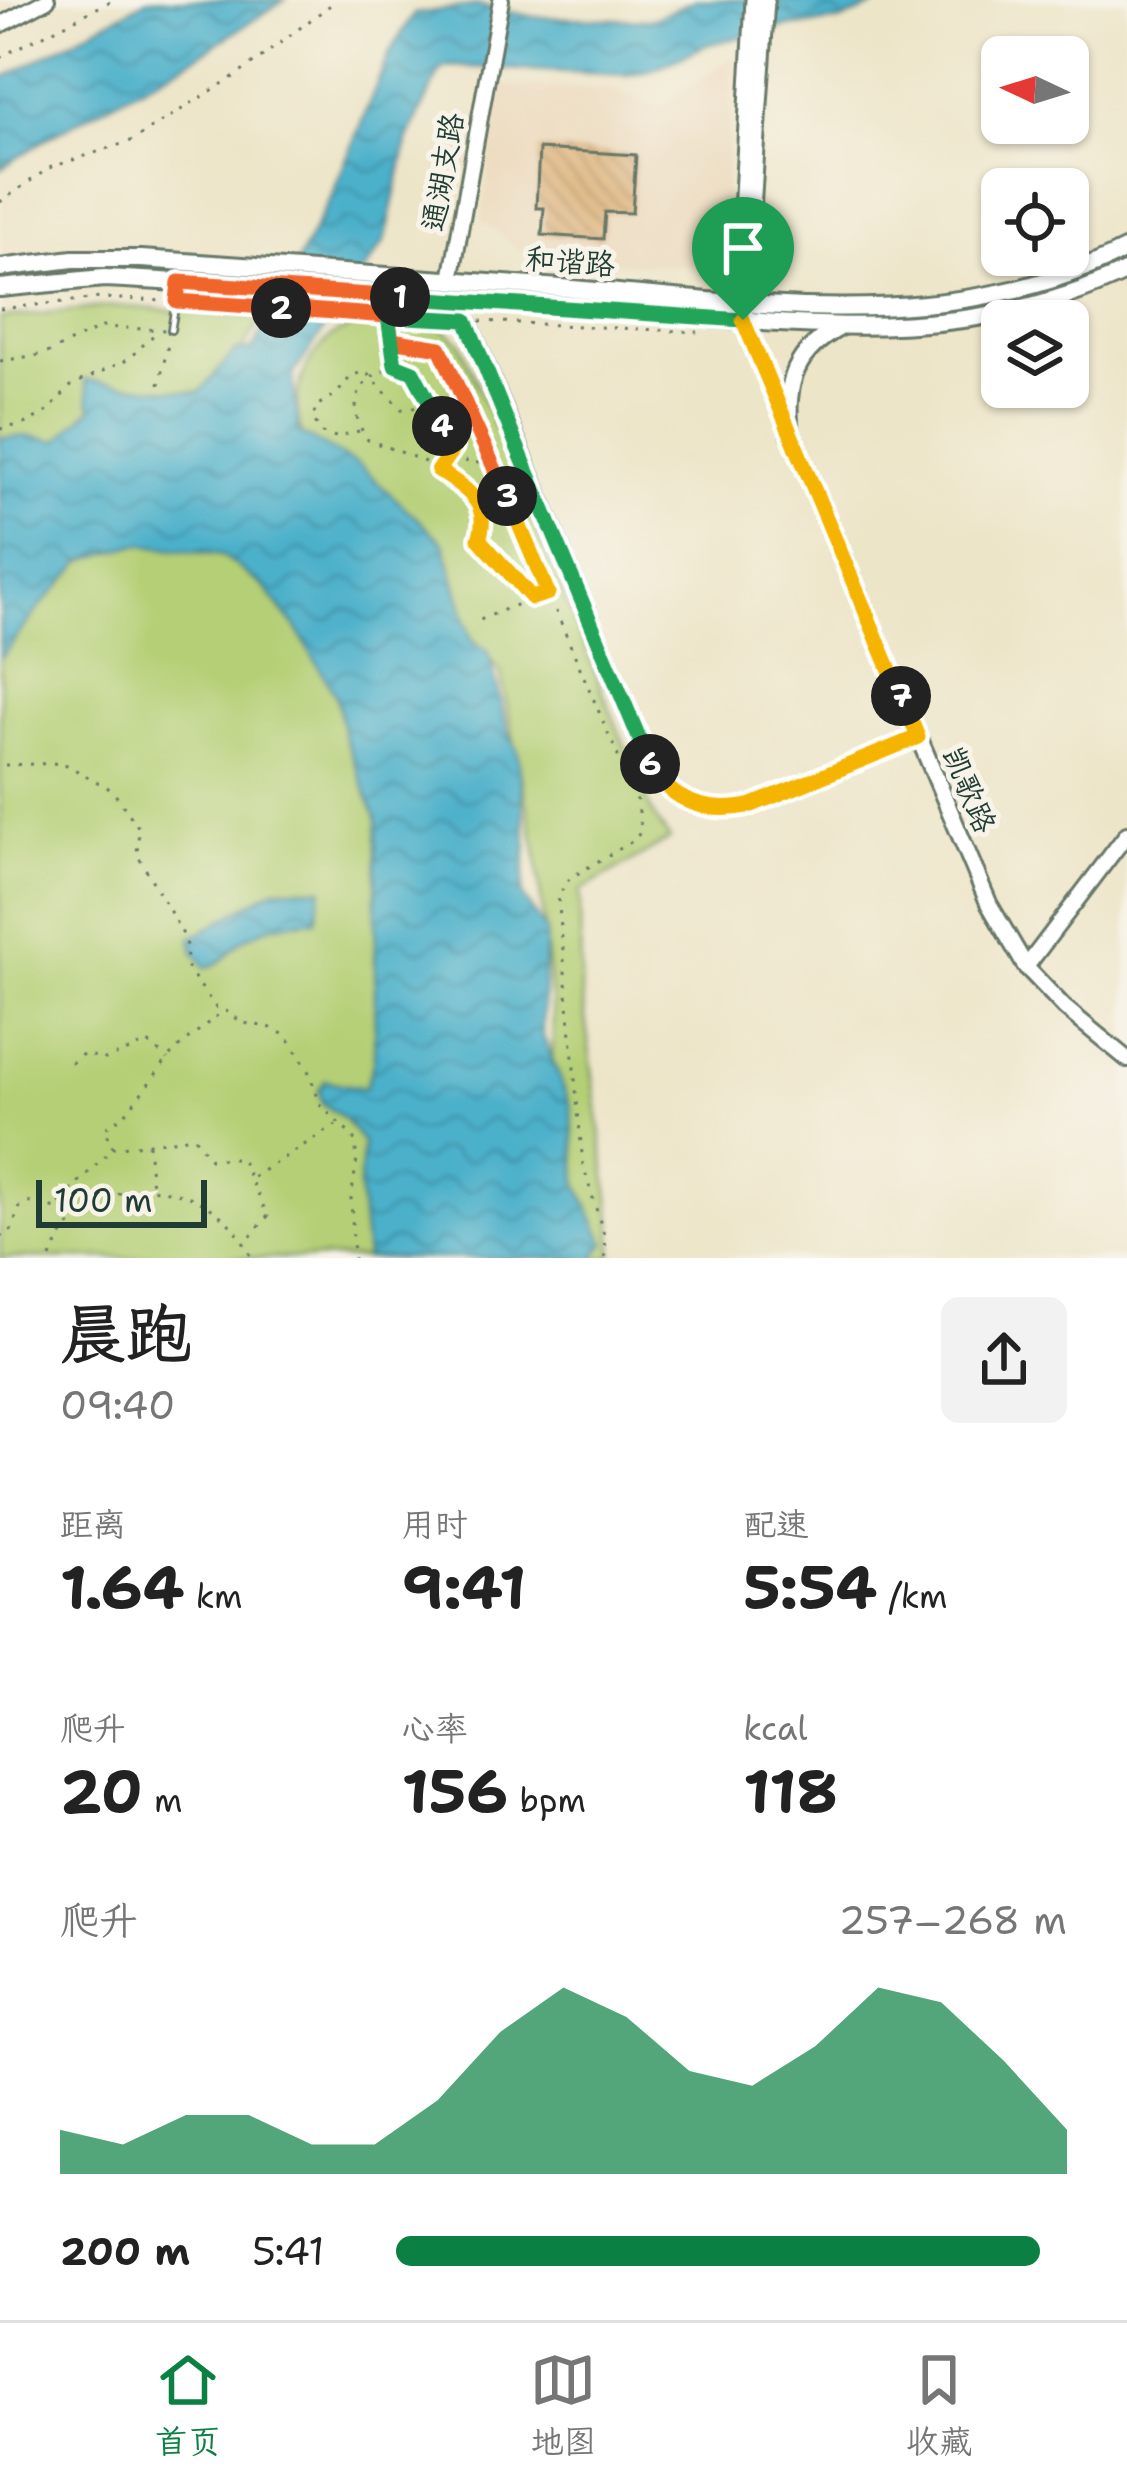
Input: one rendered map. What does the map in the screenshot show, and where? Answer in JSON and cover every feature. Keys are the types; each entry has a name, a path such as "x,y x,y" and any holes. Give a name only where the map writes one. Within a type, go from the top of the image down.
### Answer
{"main road":[{"path":"743,311 750,266 758,37 754,0"},
{"path":"758,37 766,0"},
{"name":"和谐路","path":"0,288 75,278 460,301 743,311 892,308 962,302 1042,285 1127,249"},
{"name":"和谐路","path":"0,268 115,258 292,268 743,311 843,326 916,327 995,317 1047,303 1127,271"},
{"name":"凯歌路","path":"743,311 790,434 989,904 1027,967"},
{"path":"790,434 788,389 797,362 819,340 843,326"}],"street":[{"path":"0,25 47,0"},
{"name":"通湖支路","path":"447,280 501,2"},
{"path":"460,301 651,767 670,791 707,808 740,808 918,737"},
{"path":"1027,967 1127,834"},
{"name":"凯歌路","path":"1027,967 1065,1008 1127,1059"}],"lane":[{"path":"171,330 179,282"}],"path":[{"path":"0,57 112,0"},
{"path":"0,202 49,168 131,141 243,71 337,0"},
{"path":"0,309 100,298 707,333"},
{"path":"388,316 395,365"},
{"path":"0,361 46,354 102,327 171,330 159,385"},
{"path":"0,429 47,412 72,385 127,360 160,329"},
{"path":"392,340 440,348 641,817 636,839 569,878 558,896 583,1165 604,1235 604,1258"},
{"path":"490,456 475,464 465,461 413,372 395,365 370,376 353,407 368,440 400,449 470,491 483,517 479,539 532,598"},
{"path":"361,430 336,437 322,434 314,420 315,407 337,394 359,371 370,376 400,410 429,402"},
{"path":"438,470 454,447"},
{"path":"473,623 548,593"},
{"path":"4,765 63,763 112,790 139,828 137,854 185,938 188,969 220,1013"},
{"path":"113,1148 104,1129 125,1114 174,1051 220,1013 269,1027 286,1036 308,1070 321,1106 345,1126 357,1147 354,1258"},
{"path":"71,1063 82,1054 106,1059 148,1043 170,1060"},
{"path":"250,1179 337,1124"},
{"path":"80,1212 69,1192 113,1148 194,1137 210,1159 241,1159 268,1216 244,1244"},
{"path":"148,1143 153,1190"},
{"path":"51,1258 62,1233 80,1212 124,1191 153,1190 201,1204 230,1225 252,1258"},
{"path":"0,1237 11,1231 20,1207 27,1202 57,1209 58,1203 72,1197"}],"shaded area":[{"path":"735,55 723,232 719,243 693,267 532,259 481,221 500,86 615,89 658,108"}],"green space":[{"path":"116,306 262,318 215,392 126,391 48,447 0,449 0,318"},
{"path":"375,320 443,329 460,342 653,815 670,839 580,891 581,987 612,1219 612,1258 567,1258 551,1166 553,1016 536,849 500,671 308,447 298,417 299,388 320,349 336,334"},
{"path":"213,528 359,674 411,915 387,1258 0,1258 0,620 48,550"}],"water":[{"path":"147,0 285,0 0,169 0,80"},
{"path":"695,0 888,0 841,21 785,27 709,44 653,69 626,75 441,69 408,138 385,241 294,373 298,432 360,466 444,543 472,641 488,651 518,751 527,846 522,895 546,931 542,1033 571,1107 578,1184 605,1243 594,1258 366,1258 359,1185 363,1143 345,1119 322,1103 319,1090 325,1081 365,1088 374,1060 377,820 344,736 337,698 297,629 264,587 222,555 138,544 84,560 0,659 0,438 57,441 91,409 85,380 199,393 235,351 252,350 331,197 390,52 414,14 478,5 535,17 650,20"},
{"path":"276,888 322,888 316,920 262,930 240,942 218,963 205,967 191,938"}],"building":[{"path":"539,149 636,155 632,213 605,212 603,239 542,235 544,208 536,208"}],"route":[{"path":"743,320 179,282 177,301 388,316 392,340 440,348 548,593 532,598 479,539 483,517 479,503 470,491 438,470 454,447 413,372 395,365 388,316 466,320 651,767 680,799 723,810 774,797 918,737 743,320"}]}
